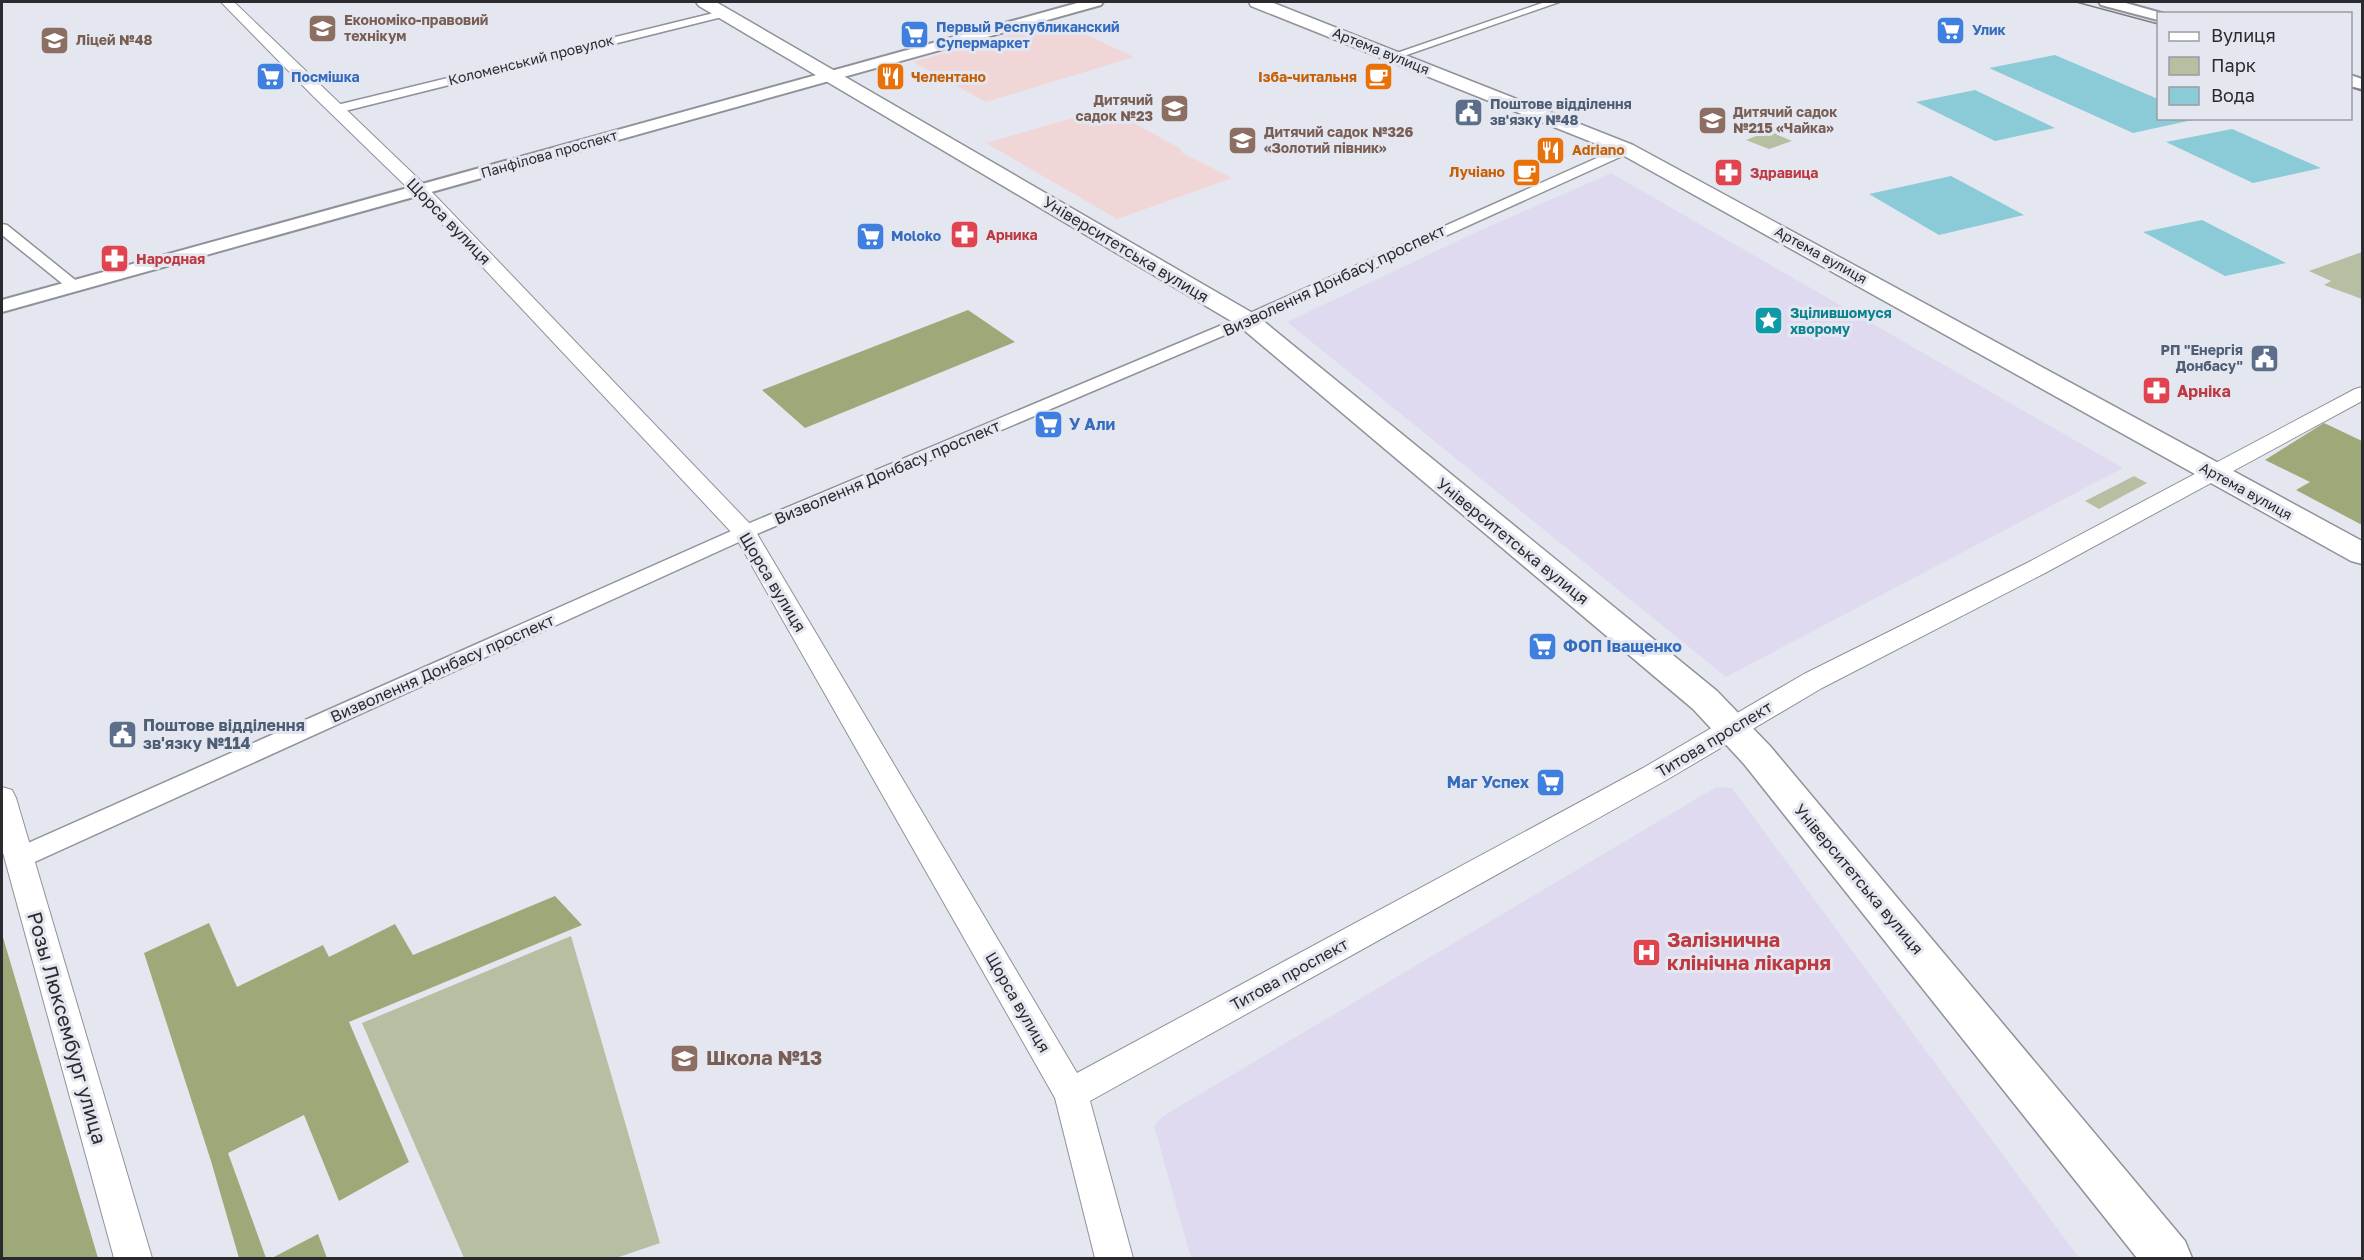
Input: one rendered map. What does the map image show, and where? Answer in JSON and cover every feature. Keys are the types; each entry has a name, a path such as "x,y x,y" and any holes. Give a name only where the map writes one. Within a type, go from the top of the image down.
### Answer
{"main road":[{"name":"Університетська вулиця","path":"705,2 1247,320 1705,700 1732,727 1923,956 2168,1258"},
{"name":"Панфілова проспект","path":"2,306 1096,2"},
{"name":"Артема вулиця","path":"1257,2 1626,149 2362,554"},
{"path":"2106,2 2157,15"}],"street":[{"name":"Щорса вулиця","path":"227,2 421,191 745,532 1071,1094 1114,1258"},
{"path":"1394,56 1554,2"},
{"name":"Коломенський провулок","path":"337,109 726,14"},
{"name":"Визволення Донбасу проспект","path":"19,858 745,532 1247,320 1626,149"},
{"path":"2,228 74,286"},
{"name":"Титова проспект","path":"1071,1094 1653,776 1732,727 1813,681 2036,568 2362,393"},
{"name":"Розы Люксембург улица","path":"2,798 132,1258"}],"shaded area":[{"path":"1057,21 1134,57 986,102 913,62"},
{"path":"1107,108 1181,149 1181,152 1232,178 1117,219 986,143"},
{"path":"1611,173 2123,468 1726,677 1287,322 1472,234"},
{"name":"Залізнична клінічна лікарня","path":"1716,787 1732,788 2079,1258 1191,1258 1154,1126 1163,1116"}],"green space":[{"path":"1769,131 1792,141 1769,149 1746,140"},
{"path":"2362,252 2362,299 2324,285 2331,281 2309,271"},
{"path":"968,310 1015,342 805,428 762,390"},
{"path":"2324,423 2362,441 2362,525 2296,490 2310,482 2265,460"},
{"path":"2134,476 2147,483 2099,509 2085,501"},
{"path":"555,896 582,925 349,1022 409,1162 339,1201 304,1115 228,1153 266,1258 239,1258 211,1161 144,953 209,923 237,987 323,945 329,957 395,924 413,955"},
{"path":"2,934 98,1258 2,1258"},
{"path":"571,936 660,1243 616,1258 464,1258 362,1023"},
{"path":"318,1234 327,1258 272,1258"}],"water":[{"path":"2055,55 2157,99 2157,120 2192,120 2133,133 1989,68"},
{"path":"1975,90 2055,128 1995,141 1916,102"},
{"path":"2232,129 2321,168 2253,183 2166,142"},
{"path":"1951,176 2024,215 1939,235 1869,194"},
{"path":"2202,220 2286,263 2225,276 2143,232"}],"tram line":[{"path":"2076,2 2157,24"},
{"path":"2352,88 2362,91"}],"place":[{"name":"Економіко-правовий технікум","path":"323,28"},
{"name":"Улик","path":"1951,30"},
{"name":"Первый Республиканский Супермаркет","path":"915,35"},
{"name":"Ліцей №48","path":"55,40"},
{"name":"Посмішка","path":"270,77"},
{"name":"Челентано","path":"890,77"},
{"name":"Ізба-читальня","path":"1378,77"},
{"name":"Дитячий садок №23","path":"1174,108"},
{"name":"Поштове відділення зв'язку №48","path":"1469,112"},
{"name":"Дитячий садок №215 «Чайка»","path":"1712,120"},
{"name":"Дитячий садок №326 «Золотий півник»","path":"1243,140"},
{"name":"Adriano","path":"1551,150"},
{"name":"Лучіано","path":"1526,172"},
{"name":"Здравица","path":"1729,173"},
{"name":"Арника","path":"965,235"},
{"name":"Moloko","path":"870,236"},
{"name":"Народная","path":"115,259"},
{"name":"Зцілившомуся хворому","path":"1769,321"},
{"name":"РП \"Енергія Донбасу\"","path":"2264,358"},
{"name":"Арніка","path":"2156,391"},
{"name":"У Али","path":"1048,424"},
{"name":"ФОП Іващенко","path":"1542,646"},
{"name":"Поштове відділення зв'язку №114","path":"122,734"},
{"name":"Маг Успех","path":"1550,782"},
{"name":"Залізнична клінічна лікарня","path":"1646,952"},
{"name":"Школа №13","path":"685,1058"}]}
